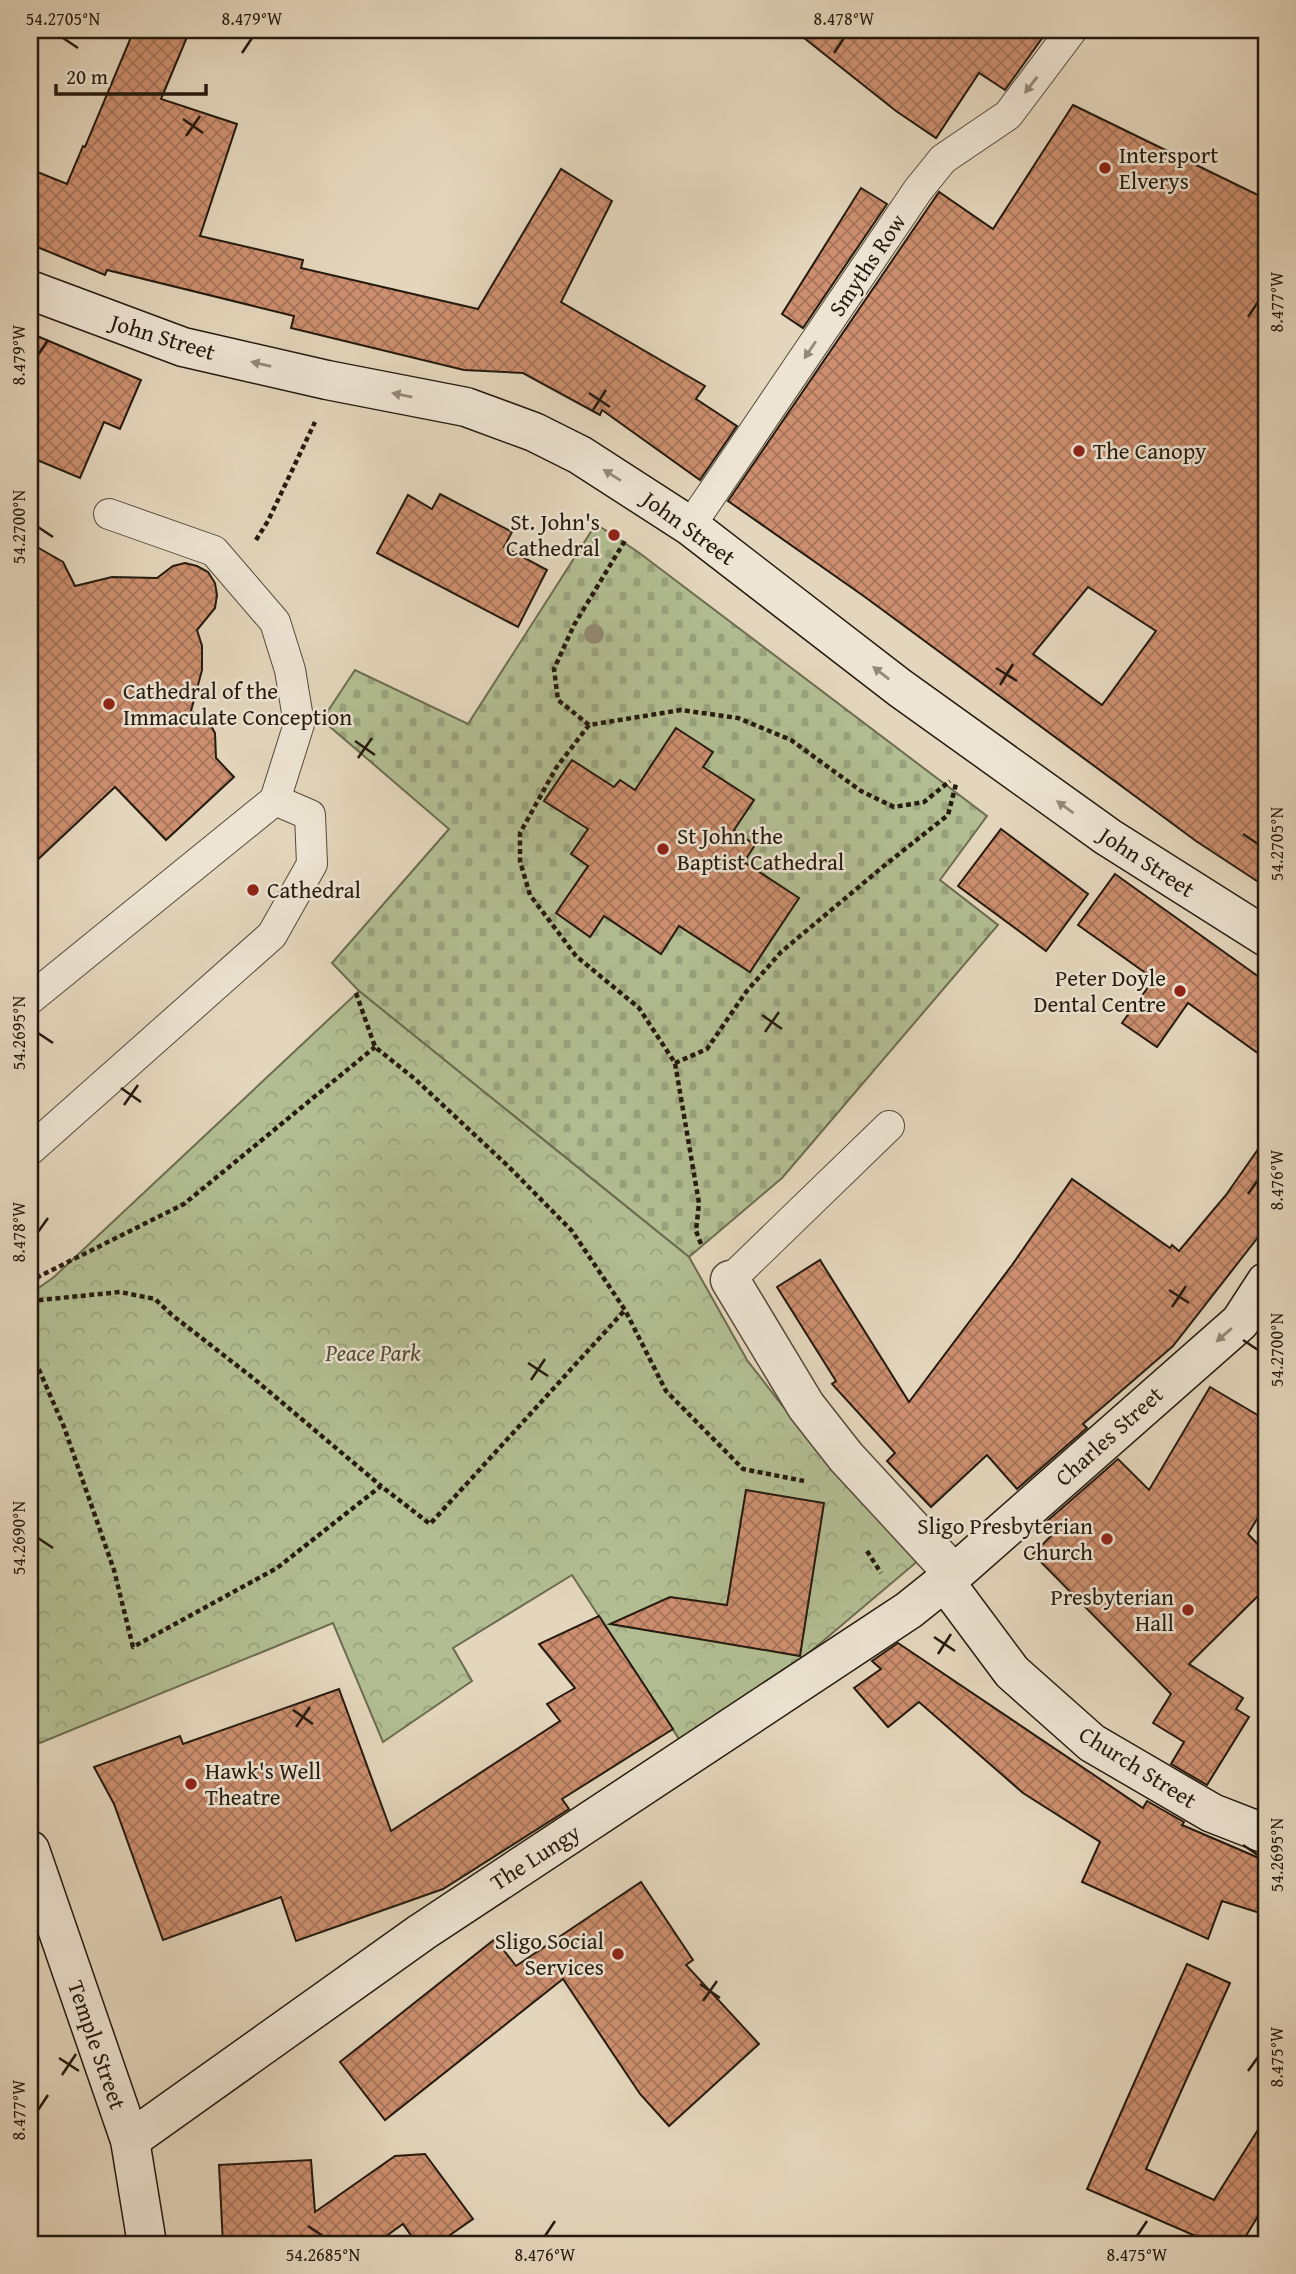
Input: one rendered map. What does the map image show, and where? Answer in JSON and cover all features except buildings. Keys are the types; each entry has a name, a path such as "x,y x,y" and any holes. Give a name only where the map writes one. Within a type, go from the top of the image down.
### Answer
{"street":[{"name":"John Street","path":"30,290 183,347 327,380 466,407 534,432 580,454 690,526 900,688 969,759 1108,838 1266,937"},
{"name":"Church Street","path":"730,1280 806,1406 949,1578 1012,1672 1092,1743 1212,1813 1266,1834"},
{"name":"Charles Street","path":"949,1578 1240,1321 1266,1282"},
{"name":"The Lungy","path":"130,2140 422,1932 909,1610 949,1578"},
{"name":"Temple Street","path":"30,1850 130,2140 147,2244"}],"lane":[{"name":"Smyths Row","path":"690,526 918,190 943,159 1008,116 1072,30"},
{"path":"30,999 275,800 299,724 290,670 275,622 214,551 109,514"},
{"path":"30,1150 272,935 312,864 310,815 275,800"},
{"path":"730,1280 889,1126"}],"path":[{"path":"1222,30 1266,33"},
{"path":"268,522 315,422"},
{"path":"589,724 558,700 554,669 574,625 624,542 653,501"},
{"path":"730,1280 703,1247 696,1231 698,1203 675,1063 639,1008 576,956 530,895 520,861 520,833 556,768 589,724 681,710 738,718 791,740 861,791 894,807 924,802 947,785 969,759"},
{"path":"675,1063 707,1049 746,992 781,952 948,815 969,759"},
{"path":"356,993 375,1046 415,1079 572,1231 625,1310 666,1391 743,1469 814,1483"},
{"path":"30,1294 38,1277 184,1204 375,1046"},
{"path":"30,1300 120,1292 155,1299 430,1524 625,1310"},
{"path":"30,1328 33,1356 64,1427 114,1570 133,1647 277,1568 381,1486"},
{"path":"861,1541 889,1586 909,1610"}],"green space":[{"path":"596,524 638,552 987,816 940,880 998,925 782,1178 689,1257 359,991 332,963 449,829 322,720 355,670 468,724"},
{"name":"Peace Park","path":"359,991 689,1257 747,1360 810,1441 919,1560 791,1668 681,1742 572,1575 453,1648 472,1681 383,1742 333,1623 30,1747 30,1294 54,1277"}],"place":[{"name":"Intersport Elverys","path":"1105,168"},
{"name":"The Canopy","path":"1079,451"},
{"name":"St. John's Cathedral","path":"614,535"},
{"name":"Cathedral of the Immaculate Conception","path":"109,704"},
{"name":"St John the Baptist Cathedral","path":"663,849"},
{"name":"Cathedral","path":"253,890"},
{"name":"Peter Doyle Dental Centre","path":"1180,991"},
{"name":"Sligo Presbyterian Church","path":"1107,1539"},
{"name":"Presbyterian Hall","path":"1188,1610"},
{"name":"Hawk's Well Theatre","path":"191,1784"},
{"name":"Sligo Social Services","path":"618,1954"}]}
